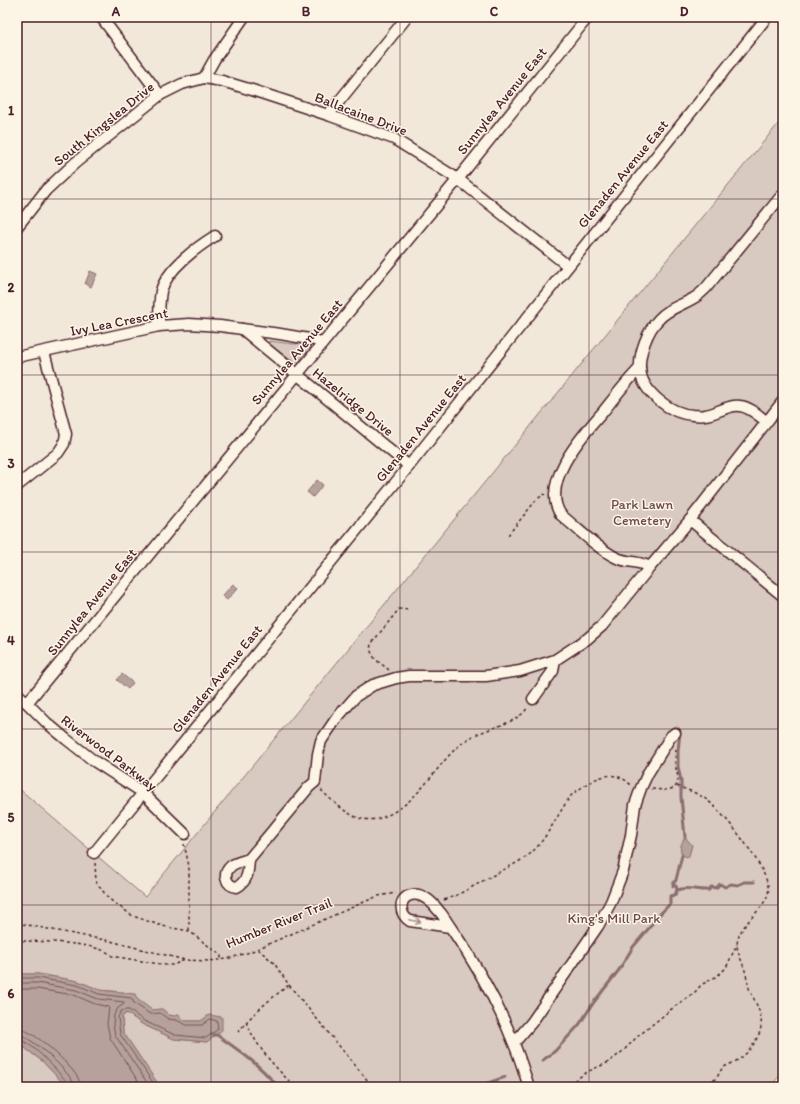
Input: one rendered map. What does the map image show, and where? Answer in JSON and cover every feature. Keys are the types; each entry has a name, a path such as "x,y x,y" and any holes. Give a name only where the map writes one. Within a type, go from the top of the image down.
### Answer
{"street":[{"path":"101,17 160,95"},
{"path":"204,78 214,60 244,17"},
{"path":"328,115 407,17"},
{"name":"Sunnylea Avenue East","path":"27,703 458,179 588,17"},
{"name":"Glenaden Avenue East","path":"94,853 142,792 409,466 767,17"},
{"name":"South Kingslea Drive","path":"17,227 51,186 75,163 160,95 182,84 204,78"},
{"name":"Ballacaine Drive","path":"204,78 222,81 328,115 394,139 458,179 568,266"},
{"path":"650,567 644,564 629,562 617,558 561,515 557,505 556,490 560,472 573,447 640,368 646,341 654,325 665,313 697,296 706,288 783,194"},
{"path":"158,326 161,292 166,282 188,255 197,247 215,236"},
{"name":"Ivy Lea Crescent","path":"17,357 158,326 189,324 242,329 315,340 322,343"},
{"name":"Hazelridge Drive","path":"242,329 409,466"},
{"path":"17,486 58,453 64,444 66,434 44,352"},
{"path":"640,368 643,379 655,397 664,405 679,413 705,415 730,407 740,406 750,410 766,421"},
{"path":"249,859 309,787 315,782 321,741 336,719 356,696 364,690 396,678 428,676 486,676 520,671 556,660 587,639 602,626 690,520 783,401"},
{"path":"690,520 783,596"},
{"path":"533,699 553,671 556,660"},
{"name":"Riverwood Parkway","path":"17,693 47,723 66,739 94,761 142,792 185,834"},
{"path":"514,1043 532,1022 550,996 598,926 611,902 623,871 631,835 635,805 641,788 648,773 671,736 676,738"},
{"path":"450,927 406,919 401,909 402,902 407,897 412,895 420,896 433,904 450,927 469,955 496,1006 514,1043 529,1087"}],"path":[{"path":"508,535 537,499 556,490"},
{"path":"396,678 373,656 370,647 399,609 410,610"},
{"path":"315,782 329,798 355,817 368,820 385,817 396,811 419,791 445,759 465,741 486,729 517,718 524,713 533,699"},
{"path":"433,904 449,899 516,863 529,854 537,847 571,795 595,779 603,776 613,776 626,781 633,788 665,790 675,788 679,779 675,765 676,738"},
{"path":"564,1087 589,1071 609,1062 623,1051 637,1036 695,992 701,985 717,976 726,968 742,929 763,905 768,892 768,881 747,845 717,809 706,800 677,786"},
{"path":"185,834 184,843 189,866 189,931"},
{"path":"94,853 96,882 109,899 133,916 162,926 189,931 219,954 221,956 221,960"},
{"name":"Humber River Trail","path":"17,923 110,941 185,960 208,961 221,960 250,952 378,896 401,893 407,897"},
{"path":"17,941 50,942 93,947 107,951 112,956 166,965 173,965 185,960"},
{"path":"705,1087 709,1082 717,1077 722,1068 747,1054 759,1032 761,1023 760,1014 749,986 737,944"},
{"path":"258,948 274,963 289,985 373,1087"},
{"path":"238,1032 263,1005 289,985"},
{"path":"246,1022 254,1039 269,1061 295,1087"}],"green space":[{"path":"783,118 783,1072 770,1087 160,1087 123,1032 122,1017 127,1013 142,1024 174,1039 207,1042 209,1015 201,1021 187,1021 169,1015 162,1009 152,1010 124,992 100,990 78,981 38,974 17,974 17,787 145,897"},
{"path":"269,341 293,344 307,343 311,347 298,362 295,363 270,345"},
{"path":"17,1042 42,1061 67,1087 17,1087"}],"water":[{"path":"90,271 97,274 91,287 85,284"},
{"path":"317,480 323,485 313,497 307,492"},
{"path":"233,584 238,588 227,600 222,596"},
{"path":"122,674 133,683 128,689 117,680"},
{"path":"685,837 692,845 689,856 687,857 682,855 681,850"},
{"path":"17,974 38,974 78,981 100,990 135,994 137,999 152,1010 162,1009 169,1015 175,1016 179,1014 181,1019 187,1021 201,1021 209,1015 222,1017 222,1030 207,1042 174,1039 142,1024 127,1013 124,1014 122,1017 123,1032 160,1087 67,1087 42,1061 17,1042"}],"waterway":[{"path":"680,732 678,766 681,781 685,837"},
{"path":"677,890 676,886 673,886 673,884 676,880 682,855"},
{"path":"543,1060 555,1051 579,1025 594,1002 619,970 633,947 656,918 670,904 670,896 675,895 677,890 685,888 709,890 711,887 716,888 720,884 725,887 731,884 738,885 744,882 754,882"},
{"path":"213,1035 217,1035 234,1047 264,1072 278,1087"},
{"path":"477,1087 505,1077"}],"park label":[{"name":"Park Lawn Cemetery","path":"642,512"},
{"name":"King's Mill Park","path":"614,918"}]}
